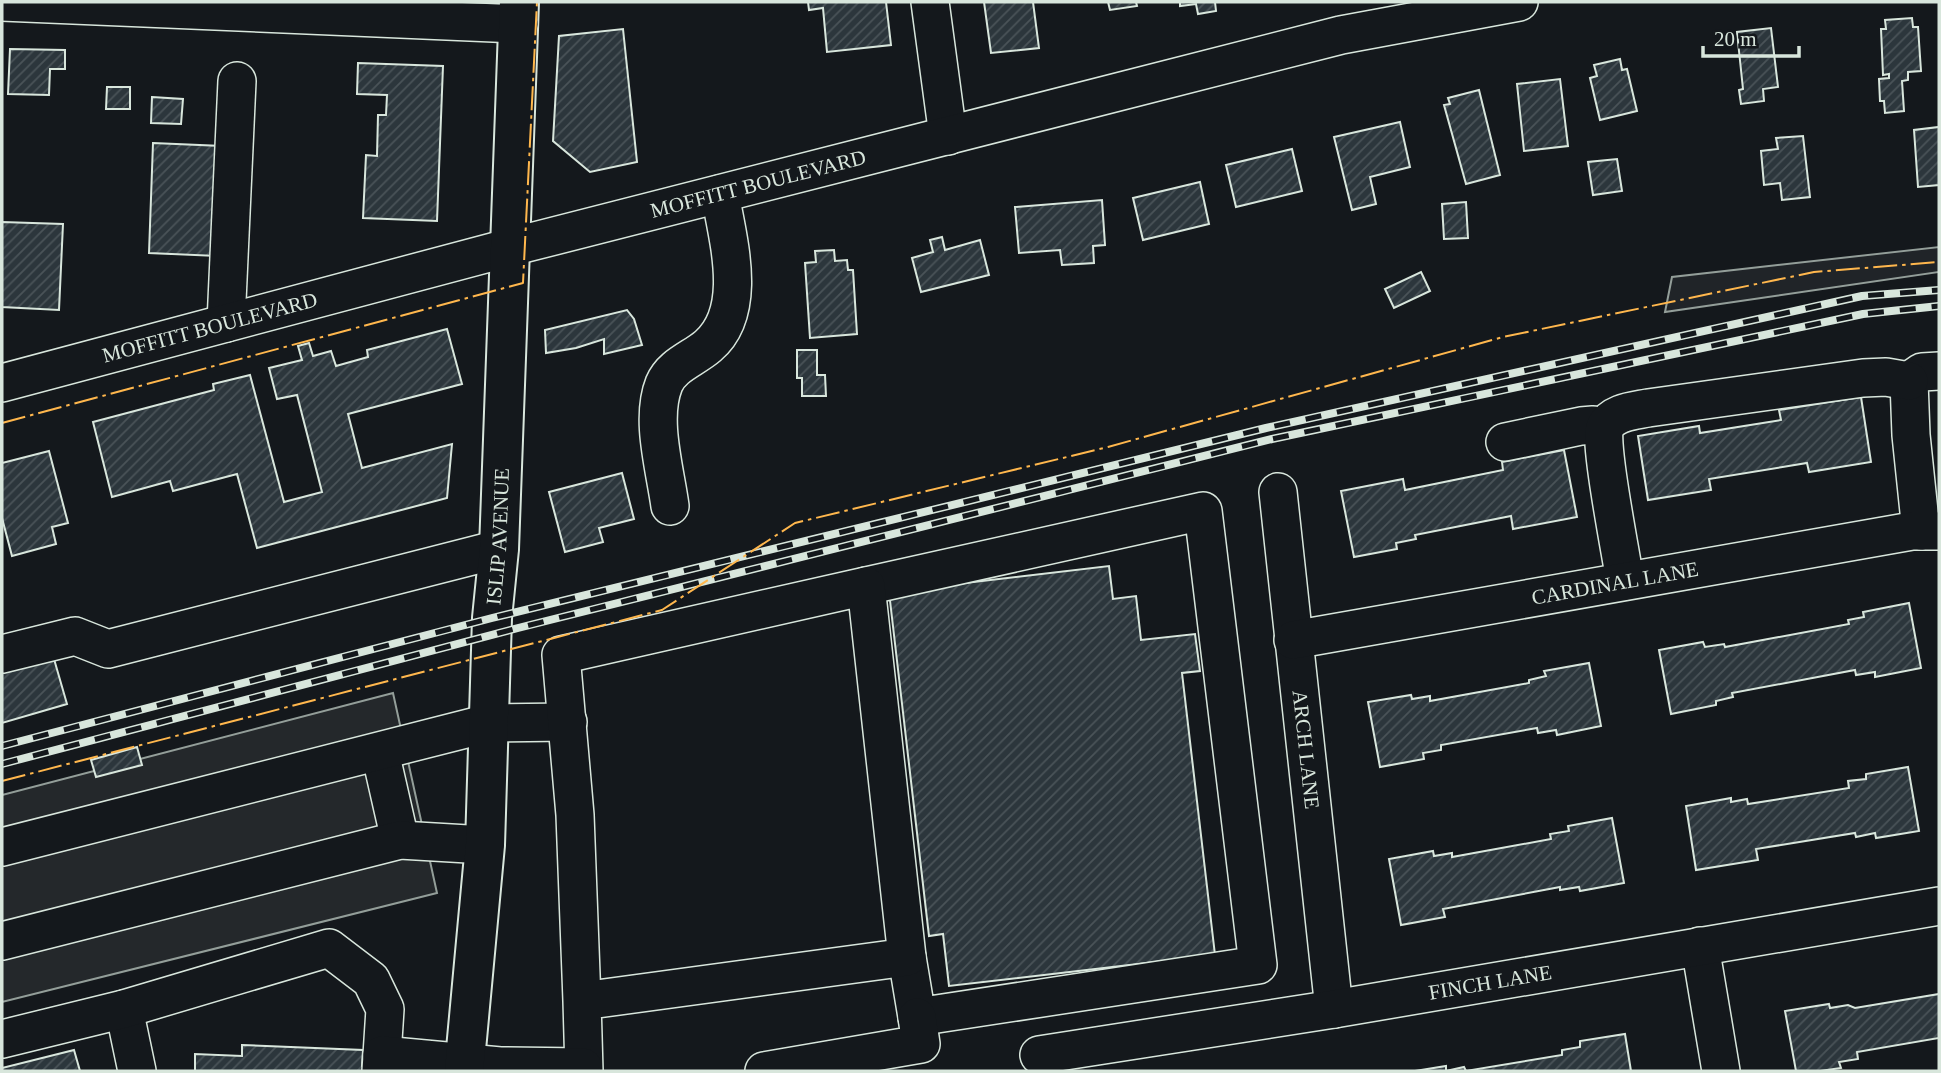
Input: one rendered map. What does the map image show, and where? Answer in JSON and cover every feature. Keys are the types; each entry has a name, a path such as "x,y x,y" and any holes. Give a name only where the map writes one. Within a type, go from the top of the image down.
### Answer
{"main road":[{"name":"ISLIP AVENUE","path":"465,1067 485,845 492,618 499,549 519,13"}],"street":[{"path":"2,2 519,13"},
{"path":"930,2 947,136"},
{"name":"MOFFITT BOULEVARD","path":"2,383 511,247 1341,35 1518,2"},
{"path":"226,323 237,81"},
{"path":"670,506 657,413 664,383 673,369 699,354 718,338 729,316 733,267 720,194"},
{"path":"1625,581 1604,453 1603,429 1620,414 1648,408 1863,378 1924,376 1912,444 1930,531"},
{"path":"1505,442 1581,426 1593,425 1603,429"},
{"name":"ARCH LANE","path":"1278,492 1334,1009"},
{"path":"2,1038 124,1009 329,948 372,981 384,1010 382,1063 583,1069 576,828 561,655 1203,511 1258,965 917,1017"},
{"name":"CARDINAL LANE","path":"1293,640 1625,581 1930,531"},
{"path":"2,654 75,636 108,649 499,549"},
{"path":"764,1071 920,1044 907,957 866,586"},
{"path":"2,847 489,723 568,722"},
{"path":"380,752 400,840"},
{"path":"2,941 400,840 485,845"},
{"name":"FINCH LANE","path":"1040,1055 1082,1060 1334,1009 1939,906"},
{"path":"1700,946 1721,1071"},
{"path":"582,1001 907,957"},
{"path":"124,1009 137,1071"}],"shaded area":[{"path":"1939,247 1939,272 1665,312 1672,277"},
{"path":"393,693 437,893 2,1002 2,795"}],"building":[{"path":"808,2 886,2 891,45 827,52 823,8 809,10"},
{"path":"984,2 1033,2 1039,48 991,53"},
{"path":"1108,2 1136,2 1137,6 1110,10"},
{"path":"1180,2 1215,2 1216,11 1198,14 1196,4 1180,6"},
{"path":"1912,18 1913,27 1918,27 1921,71 1908,72 1908,80 1902,81 1904,111 1885,113 1884,101 1880,101 1879,79 1889,78 1889,74 1883,75 1881,29 1886,29 1885,20"},
{"path":"1771,28 1778,87 1763,89 1764,101 1741,104 1739,90 1743,89 1737,32"},
{"path":"623,29 637,162 590,172 553,141 559,36"},
{"path":"10,49 65,50 65,69 50,69 49,95 8,94"},
{"path":"1620,59 1622,70 1627,69 1637,111 1600,120 1590,78 1597,76 1594,65"},
{"path":"358,63 443,66 437,221 363,218 366,155 377,156 378,115 386,115 387,95 357,94"},
{"path":"1560,79 1568,146 1524,151 1517,84"},
{"path":"107,87 130,87 130,109 106,109"},
{"path":"1479,90 1500,175 1466,184 1444,105 1450,104 1448,98"},
{"path":"152,97 183,99 181,124 151,123"},
{"path":"1400,122 1410,167 1370,177 1376,204 1352,210 1334,137"},
{"path":"1939,127 1939,185 1918,187 1914,130"},
{"path":"1803,136 1810,197 1782,200 1780,183 1764,185 1761,151 1778,149 1776,138"},
{"path":"153,143 222,146 217,256 149,253"},
{"path":"1292,149 1302,191 1236,207 1226,165"},
{"path":"1617,159 1622,191 1593,195 1588,162"},
{"path":"1200,182 1209,224 1143,240 1133,198"},
{"path":"1102,200 1105,245 1093,246 1094,263 1062,265 1060,250 1019,253 1015,207"},
{"path":"1466,202 1468,238 1444,239 1442,204"},
{"path":"2,222 63,224 59,310 2,307"},
{"path":"942,237 945,250 980,240 989,275 921,292 912,258 933,252 930,240"},
{"path":"834,250 835,261 847,260 848,270 853,270 857,334 810,338 805,263 816,262 815,251"},
{"path":"1421,272 1430,291 1394,308 1385,289"},
{"path":"627,310 634,319 642,345 604,354 604,339 576,348 546,353 545,330"},
{"path":"447,329 462,384 348,414 362,468 452,444 447,498 257,548 237,474 173,491 170,481 112,497 93,422 214,390 213,384 250,375 284,502 322,492 297,395 277,399 269,368 302,360 298,346 309,343 313,356 331,351 336,366 368,357 367,350"},
{"path":"797,350 817,350 817,375 825,375 826,396 802,396 802,378 797,378"},
{"path":"1861,397 1871,462 1809,472 1807,463 1709,479 1711,490 1648,500 1638,436 1699,426 1700,433 1781,420 1779,410"},
{"path":"1564,450 1577,517 1513,529 1511,516 1415,535 1416,539 1396,543 1397,549 1354,557 1341,491 1403,479 1405,490 1503,470 1502,462"},
{"path":"49,451 68,523 52,527 56,544 12,556 2,518 2,463"},
{"path":"622,473 634,519 599,528 603,542 565,552 549,492"},
{"path":"1109,566 1113,599 1136,596 1141,640 1195,634 1200,671 1182,673 1215,955 949,986 943,934 929,936 889,592"},
{"path":"1909,603 1921,668 1875,677 1875,672 1856,675 1855,670 1732,693 1733,697 1716,701 1716,705 1671,714 1659,650 1703,642 1705,647 1724,644 1725,647 1849,624 1848,620 1864,617 1863,612"},
{"path":"54,659 67,704 2,723 2,673"},
{"path":"1589,663 1601,726 1557,735 1556,730 1538,733 1537,728 1441,745 1441,750 1423,753 1424,759 1380,767 1368,702 1411,695 1412,699 1430,696 1430,701 1529,683 1529,680 1546,676 1544,671"},
{"path":"137,747 142,765 96,777 91,760"},
{"path":"1908,767 1919,831 1876,838 1875,833 1856,837 1855,833 1756,849 1758,860 1696,870 1686,806 1731,798 1731,802 1747,799 1748,804 1849,788 1848,781 1866,779 1866,774"},
{"path":"1612,818 1624,883 1580,891 1579,887 1560,890 1560,887 1443,909 1445,917 1401,925 1389,859 1433,851 1434,856 1452,853 1452,857 1551,839 1550,834 1569,831 1568,826"},
{"path":"1939,994 1939,1038 1857,1052 1858,1059 1839,1062 1841,1068 1796,1071 1785,1011 1829,1004 1830,1008 1848,1005 1855,1008"},
{"path":"1625,1034 1631,1071 1466,1071 1562,1055 1562,1050 1580,1047 1580,1041"},
{"path":"242,1045 363,1050 362,1066 369,1071 195,1071 195,1054 242,1056"},
{"path":"74,1050 80,1071 2,1071 2,1068"},
{"path":"1446,1066 1446,1071 1415,1071"},
{"path":"1464,1067 1466,1071 1446,1071"}],"railway":[{"path":"2,746 492,618 1266,428 1862,296 1939,290"},
{"path":"2,764 518,628 1272,439 1863,314 1939,306"}],"power":[{"path":"2,423 523,283 537,2"},
{"path":"2,781 662,610 795,523 1108,447 1503,337 1814,272 1939,262"}]}
